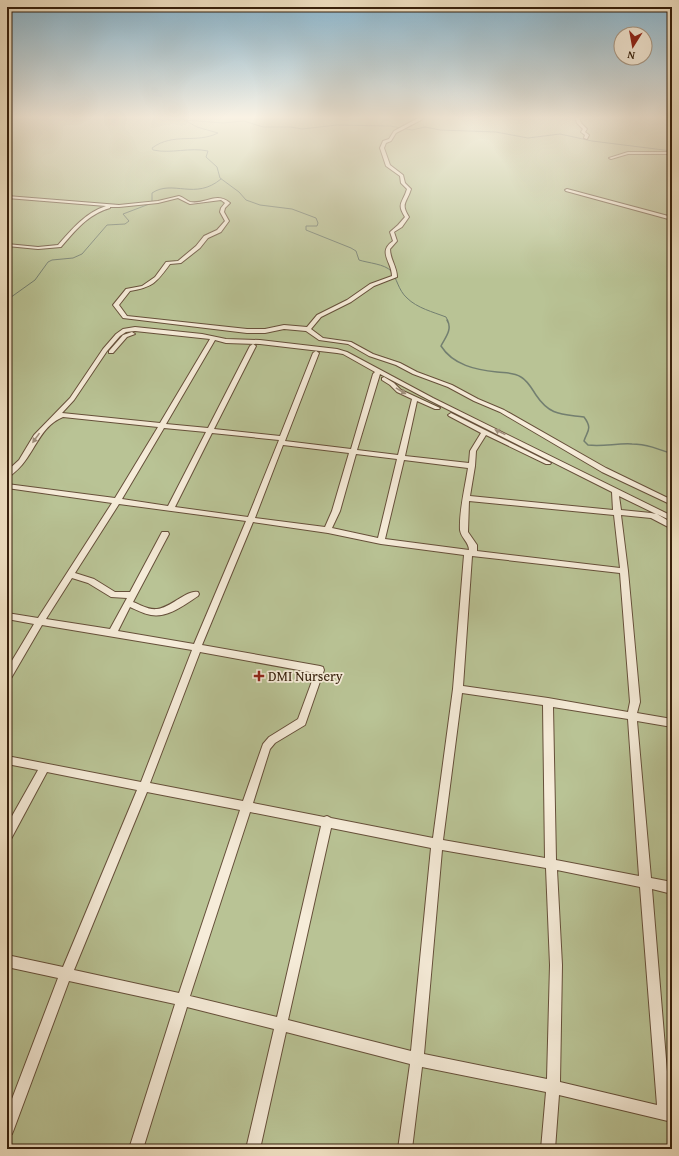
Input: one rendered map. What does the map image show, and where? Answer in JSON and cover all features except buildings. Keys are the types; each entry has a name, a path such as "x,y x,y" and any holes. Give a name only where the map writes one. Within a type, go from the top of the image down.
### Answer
{"street":[{"path":"308,329 319,316 349,301 372,285 394,277 394,269 390,262 387,250 389,244 395,241 392,232 407,218 402,210 402,203 409,190 403,183 402,176 396,171"},
{"path":"567,190 648,213 665,216 672,220"},
{"path":"7,196 116,206 133,206 179,197 190,203 222,199 228,203 222,212 227,221 219,231 206,237 198,247 179,262 168,264 160,275 147,285 130,289 116,304 125,317 248,331 265,331 284,327 308,329 321,339 348,344 371,355 398,364 427,378 450,386 513,417 604,470 672,503"},
{"path":"7,245 38,248 59,246 75,227 93,213 98,210 116,206"},
{"path":"7,476 22,461 36,436 54,419 72,398 105,350 118,335 125,330 149,330 226,342 260,342 337,351 352,356 366,367"},
{"path":"54,419 62,415 115,347 129,334 148,334 212,340 224,345 253,346 339,356 366,367 453,413 615,493 672,526"},
{"path":"7,677 40,621 117,501 212,340"},
{"path":"170,509 253,346"},
{"path":"7,1129 66,974 144,786 197,648 251,519 316,353"},
{"path":"378,373 398,391 453,413 485,432 672,519"},
{"path":"328,530 378,373"},
{"path":"381,541 415,398"},
{"path":"62,415 210,431 281,440 354,452 472,466"},
{"path":"405,1149 417,1059 437,844 458,690 470,553 473,545 464,532 466,498 472,466 473,451 485,432"},
{"path":"7,486 328,530 381,541 624,571"},
{"path":"7,961 183,1000 281,1025 349,1040 417,1059 553,1087 668,1114 645,883 632,716 635,702 624,571 615,493"},
{"path":"466,498 618,514 654,516"},
{"path":"112,633 165,534"},
{"path":"70,575 91,581 114,595 129,599 152,612 169,610 194,594"},
{"path":"7,616 320,670 302,722 268,744 183,1000 136,1149"},
{"path":"458,690 548,702 672,723"},
{"path":"548,702 551,864 556,965 553,1087 548,1149"},
{"path":"7,760 327,821 437,844 551,864 672,888"},
{"path":"7,835 45,767"},
{"path":"253,1149 327,821"}],"green space":[{"path":"7,171 672,171 672,1149 7,1149"}],"waterway":[{"path":"218,171 220,178 239,192 246,200 260,205 292,209 316,218 318,223 317,226 306,226 306,230 351,248 356,251 359,260 381,265 388,269 393,274 407,298 420,307 446,317 448,321"},
{"path":"7,300 35,280 48,262 52,260 73,258 82,254 107,225 125,224 129,221 123,214 152,203 152,193 160,189 168,188 202,188 221,179"},
{"path":"447,320 449,323 449,330 441,346 452,358 473,368 518,375 530,385 546,407 557,413 584,417 589,427 584,441 588,445 599,446 637,444 652,447 672,454"}],"place":[{"name":"DMI Nursery","path":"259,676"}]}
